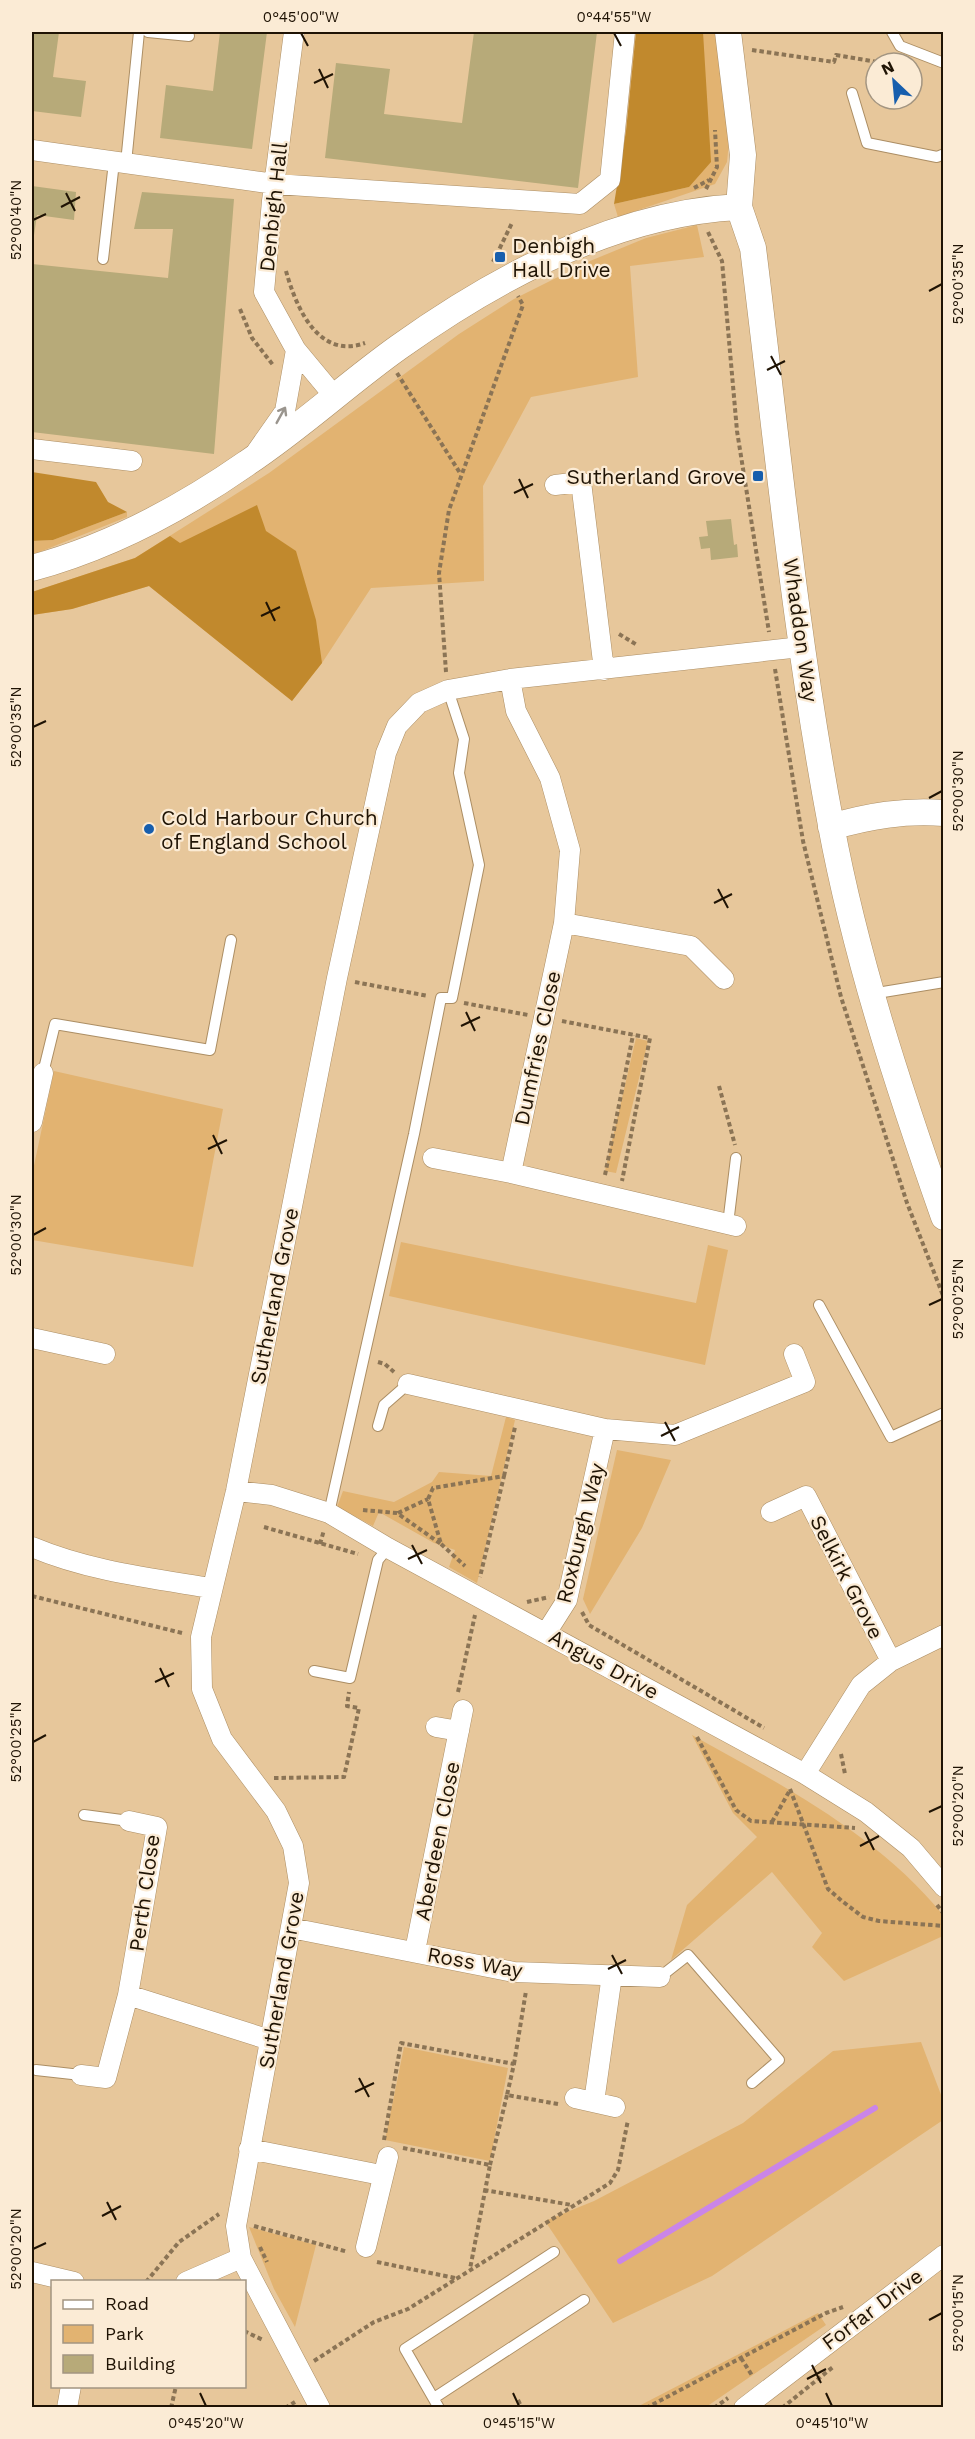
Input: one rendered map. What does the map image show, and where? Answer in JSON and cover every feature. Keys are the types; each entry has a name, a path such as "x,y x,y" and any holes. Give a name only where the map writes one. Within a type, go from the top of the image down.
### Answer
{"street":[{"name":"Denbigh Hall","path":"294,32 274,184 264,292 297,350 335,398"},
{"path":"32,150 274,184 579,204 610,180 625,32"},
{"name":"Whaddon Way","path":"728,39 743,155 739,207 753,248 801,647 831,827 871,994 899,1089 944,1217"},
{"path":"32,568 57,561 126,534 183,505 248,463 335,398 381,348 459,308 498,266 534,266 607,234 696,210 739,207"},
{"path":"248,463 285,411 297,350"},
{"path":"32,449 132,461"},
{"path":"555,485 582,482 604,670"},
{"name":"Sutherland Grove","path":"320,2408 241,2258 236,2226 239,2199 299,1883 293,1846 276,1811 222,1739 202,1689 201,1637 236,1491 337,978 386,753 397,726 419,703 448,690 510,679 801,647"},
{"name":"Dumfries Close","path":"510,679 516,711 550,778 570,850 564,923 511,1173"},
{"path":"831,827 873,815 944,813"},
{"path":"564,923 691,946 724,979"},
{"path":"32,1122 34,1095 43,1073"},
{"path":"433,1158 511,1173 732,1225"},
{"path":"32,1338 105,1354"},
{"path":"408,1384 605,1429 675,1435 697,1428 805,1382 794,1354"},
{"name":"Roxburgh Way","path":"546,1633 567,1600 605,1429"},
{"name":"Angus Drive","path":"236,1491 272,1495 329,1513 388,1548 805,1774 866,1812 911,1848 944,1887"},
{"name":"Selkirk Grove","path":"771,1512 806,1496 891,1661"},
{"path":"32,1548 60,1559 112,1573 211,1588"},
{"name":"Selkirk Grove","path":"805,1774 861,1685 891,1661 944,1635"},
{"name":"Aberdeen Close","path":"415,1951 463,1710"},
{"name":"Aberdeen Close","path":"436,1727 459,1731"},
{"name":"Perth Close","path":"81,2075 106,2078 128,1995 157,1827 129,1821"},
{"name":"Ross Way","path":"291,1928 514,1972 660,1977"},
{"path":"612,1975 577,2102 622,2111"},
{"path":"128,1995 270,2040"},
{"path":"249,2149 390,2156 363,2253"},
{"name":"Forfar Drive","path":"744,2408 944,2255"},
{"path":"191,2280 241,2258"},
{"path":"32,2272 66,2280"},
{"path":"67,2408 71,2388"}],"lane":[{"path":"103,259 139,32"},
{"path":"148,32 189,36"},
{"path":"892,32 900,46 944,63"},
{"path":"852,93 867,143 937,157 944,154"},
{"path":"329,1513 414,1134 441,998 452,998 479,865 459,773 464,740 448,690"},
{"path":"43,1073 55,1024 210,1050 231,940"},
{"path":"871,994 890,989 944,982"},
{"path":"732,1225 736,1158"},
{"path":"819,1305 891,1437 944,1413"},
{"path":"378,1426 384,1405 408,1384"},
{"path":"314,1671 350,1678 378,1560 388,1548"},
{"name":"Perth Close","path":"84,1815 129,1821"},
{"path":"660,1977 688,1955 772,2051 779,2060 752,2083"},
{"name":"Perth Close","path":"36,2070 81,2075"},
{"path":"554,2252 405,2349 436,2403 584,2300"}],"path":[{"path":"728,39 834,62 836,55 864,60"},
{"path":"690,190 709,180"},
{"path":"448,690 439,573 449,510 523,305 498,266 512,223"},
{"path":"284,259 291,290 311,328 333,344 381,348 461,474"},
{"path":"240,309 252,338 276,370"},
{"path":"757,632 768,630"},
{"path":"600,637 621,633 634,645 645,646"},
{"path":"437,673 458,668"},
{"path":"351,992 356,970"},
{"path":"601,1194 633,1035"},
{"path":"719,1086 736,1158"},
{"path":"362,1359 385,1364 408,1384"},
{"path":"504,1476 519,1409"},
{"path":"397,1513 428,1499"},
{"path":"441,1544 479,1580 456,1698 463,1710"},
{"path":"32,1596 201,1637"},
{"path":"252,1778 344,1777 359,1708 348,1706 350,1678"},
{"path":"691,1726 736,1810 751,1821 856,1828"},
{"path":"841,1747 845,1774"},
{"path":"772,1822 790,1789 805,1774"},
{"path":"790,1789 828,1889 863,1917 879,1921 944,1926"},
{"path":"470,2269 484,2190 514,2064 529,1972"},
{"path":"490,2165 390,2156 383,2144 401,2043 514,2064"},
{"path":"507,2095 577,2102"},
{"path":"299,2370 374,2322 408,2309 610,2183 618,2170 622,2111"},
{"path":"484,2190 573,2205"},
{"path":"148,2280 179,2242 239,2199"},
{"path":"255,2234 252,2225 455,2278"},
{"path":"258,2242 272,2271"},
{"path":"646,2408 656,2405 826,2313 845,2307"},
{"path":"246,2332 271,2345"},
{"path":"741,2358 754,2379"},
{"path":"171,2408 176,2388"},
{"path":"518,2400 522,2408"}],"green space":[{"path":"703,32 720,32 729,142 727,162 715,184 618,217 614,204 689,187"},
{"path":"697,225 704,257 630,266 638,377 531,397 483,486 484,581 371,588 322,663 292,701 149,586 72,609 32,615 32,592 135,558 269,473 459,334 514,299 590,261 646,238"},
{"path":"127,512 127,517 32,555 32,541 53,540"},
{"path":"636,1038 648,1041 616,1173 605,1171"},
{"path":"54,1071 223,1109 193,1267 32,1240 32,1175"},
{"path":"401,1242 696,1303 708,1245 728,1250 705,1365 389,1296"},
{"path":"506,1417 515,1420 477,1583 449,1567 455,1550 434,1543 379,1512 373,1526 337,1507 343,1491 394,1502 432,1482 439,1472 491,1476"},
{"path":"617,1450 671,1460 642,1528 590,1614 583,1599"},
{"path":"692,1735 826,1813 889,1860 943,1915 943,1936 844,1981 812,1947 822,1933 772,1872 671,1960 687,1905 757,1837 733,1813"},
{"path":"921,2042 943,2100 943,2120 712,2276 613,2323 545,2221 594,2201 743,2123 833,2051"},
{"path":"404,2047 508,2068 490,2161 385,2140"},
{"path":"249,2227 316,2245 295,2327 274,2289"},
{"path":"818,2313 826,2325 706,2407 637,2407"}],"shaded area":[{"path":"636,32 703,32 711,162 689,187 614,204 626,131"},
{"path":"32,472 96,482 108,502 127,512 53,540 32,541"},
{"path":"257,505 266,531 296,551 316,620 322,663 292,701 149,586 72,609 32,615 32,592 135,558 170,536 180,543"}],"building":[{"path":"32,32 59,32 53,77 86,81 81,117 32,111"},
{"path":"220,32 267,32 252,149 160,138 166,85 213,91"},
{"path":"474,32 597,32 578,188 325,158 336,63 390,69 384,114 462,123"},
{"path":"32,186 76,192 74,220 37,215 33,242"},
{"path":"142,192 234,199 214,454 32,432 32,264 168,278 173,229 134,229"},
{"path":"731,519 738,557 711,560 710,548 701,549 699,537 708,536 706,521"}],"waterway":[{"path":"620,2261 875,2108"}],"place":[{"name":"Denbigh Hall Drive","path":"500,257"},
{"name":"Sutherland Grove","path":"758,476"},
{"name":"Cold Harbour Church of England School","path":"149,829"}]}
